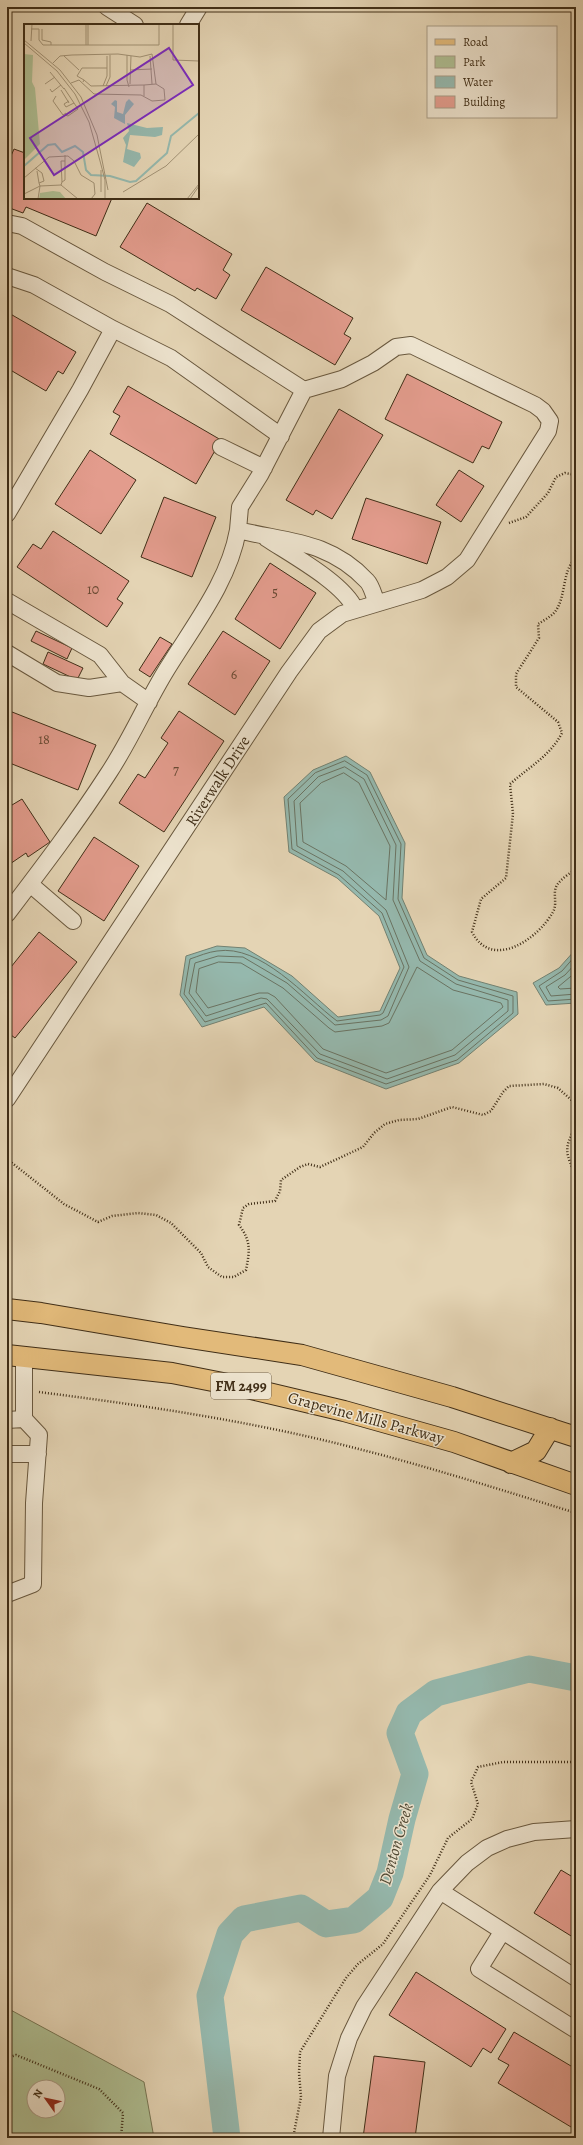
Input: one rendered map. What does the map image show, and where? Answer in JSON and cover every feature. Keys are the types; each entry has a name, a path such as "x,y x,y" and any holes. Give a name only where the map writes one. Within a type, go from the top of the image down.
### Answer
{"main road":[{"name":"FM 2499","path":"7,1309 41,1313 302,1355 452,1397 576,1437"},
{"name":"Grapevine Mills Parkway","path":"15,1356 172,1372 242,1387 366,1417 454,1442 576,1485"},
{"path":"510,1463 536,1450 550,1428"}],"lane":[{"path":"107,7 133,24"},
{"path":"189,24 199,7"},
{"path":"7,223 22,226 105,272 170,304 304,390 264,468 240,507 235,547 212,598 166,670 150,702 109,774 7,914"},
{"path":"7,276 34,285 112,329 171,358 280,436"},
{"path":"7,514 80,390 112,329"},
{"name":"Riverwalk Drive","path":"7,1098 289,672 319,631 342,614 422,590 447,577 467,560 548,431 550,421 543,411 535,405 411,345 396,347 373,363 342,379 304,390"},
{"path":"221,447 264,468"},
{"path":"238,530 265,537 296,541 321,548 347,565 368,582 377,603"},
{"path":"265,537 335,585 351,599 355,609"},
{"path":"7,601 100,655 112,668 122,683 150,702"},
{"path":"8,656 57,683 89,688 122,683"},
{"path":"30,884 73,921"},
{"path":"7,1594 33,1584 34,1503 39,1435 24,1419 23,1390 15,1356"},
{"path":"7,1420 24,1419"},
{"path":"7,1454 38,1454"},
{"path":"331,2138 337,2076 349,2038 364,2007 440,1891 467,1863 487,1848 507,1839 534,1832 576,1829"},
{"path":"440,1891 576,1978"},
{"path":"502,1932 480,1970 576,2030"}],"path":[{"path":"498,509 509,523 526,517 548,493 556,477 565,473 576,475"},
{"path":"576,558 570,564 562,594 554,613 538,624 539,638 516,674 516,687 558,722 562,733 557,743 543,759 525,771 510,784 514,814 506,878 481,899 472,932 476,939 491,950 511,949 532,935 549,919 554,909 554,893 558,884 576,869"},
{"path":"7,1159 64,1204 98,1222 112,1216 138,1213 156,1215 171,1223 201,1253 208,1267 222,1277 234,1277 246,1270 249,1254 247,1236 239,1225 243,1208 248,1204 275,1201 280,1191 281,1180 300,1167 308,1164 320,1167 331,1160 363,1147 374,1133 385,1124 399,1120 418,1118 452,1107 474,1114 483,1115 491,1111 503,1092 509,1086 544,1084 558,1088 576,1104"},
{"path":"576,1126 569,1140 566,1153 576,1178"},
{"path":"23,1390 134,1404 274,1429 410,1462 576,1513"},
{"path":"7,2058 16,2055 99,2089 123,2113 121,2138"}],"green space":[{"path":"7,2008 144,2082 154,2138 7,2138"}],"water":[{"path":"346,756 370,772 405,843 402,898 427,955 459,976 517,992 518,1014 459,1063 386,1089 315,1061 264,1007 202,1027 180,995 186,956 217,946 245,948 292,976 338,1017 380,1011 400,968 379,916 337,878 289,852 284,797 313,770"},
{"path":"576,949 576,1003 546,1005 533,983 559,968"}],"building":[{"path":"14,149 24,153 24,199 112,199 96,236 26,207 23,213 7,207 7,165"},
{"path":"147,203 232,254 223,270 230,275 216,299 197,288 195,291 120,247"},
{"path":"266,267 353,318 344,334 351,338 335,365 241,310"},
{"path":"7,312 76,352 63,374 58,371 46,391 7,368"},
{"path":"407,374 502,422 489,449 482,446 473,463 385,419"},
{"path":"128,386 221,440 196,484 110,434 120,416 113,412"},
{"path":"339,409 383,435 332,519 316,510 313,515 286,500"},
{"path":"90,450 136,480 101,534 55,504"},
{"path":"459,470 484,486 461,522 436,505"},
{"path":"164,497 216,517 192,577 141,557"},
{"path":"366,498 441,522 427,564 352,539"},
{"path":"53,531 129,581 117,599 123,603 107,627 17,567 33,544 41,549"},
{"path":"270,563 316,593 280,649 235,619"},
{"path":"36,631 72,648 67,659 31,641"},
{"path":"223,631 270,661 235,715 188,684"},
{"path":"160,637 172,644 150,677 139,670"},
{"path":"48,652 83,668 77,680 43,664"},
{"path":"7,710 96,745 78,790 7,762"},
{"path":"179,711 224,741 164,832 119,803 138,774 145,778 168,743 161,738"},
{"path":"22,799 50,842 28,857 26,853 7,866 7,808"},
{"path":"94,837 139,866 104,921 58,891"},
{"path":"39,932 77,962 15,1038 7,1032 7,972"},
{"path":"561,1870 576,1879 576,1939 534,1913"},
{"path":"416,1972 506,2029 491,2053 483,2048 471,2067 389,2015"},
{"path":"514,2032 576,2069 576,2130 498,2083 509,2065 498,2059"},
{"path":"374,2056 425,2062 415,2138 363,2138"}],"waterway":[{"name":"Denton Creek","path":"227,2138 210,1996 230,1934 244,1919 301,1908 326,1924 354,1920 380,1898 390,1873 402,1819 415,1774 400,1733 409,1713 436,1693 529,1669 576,1678"}]}
